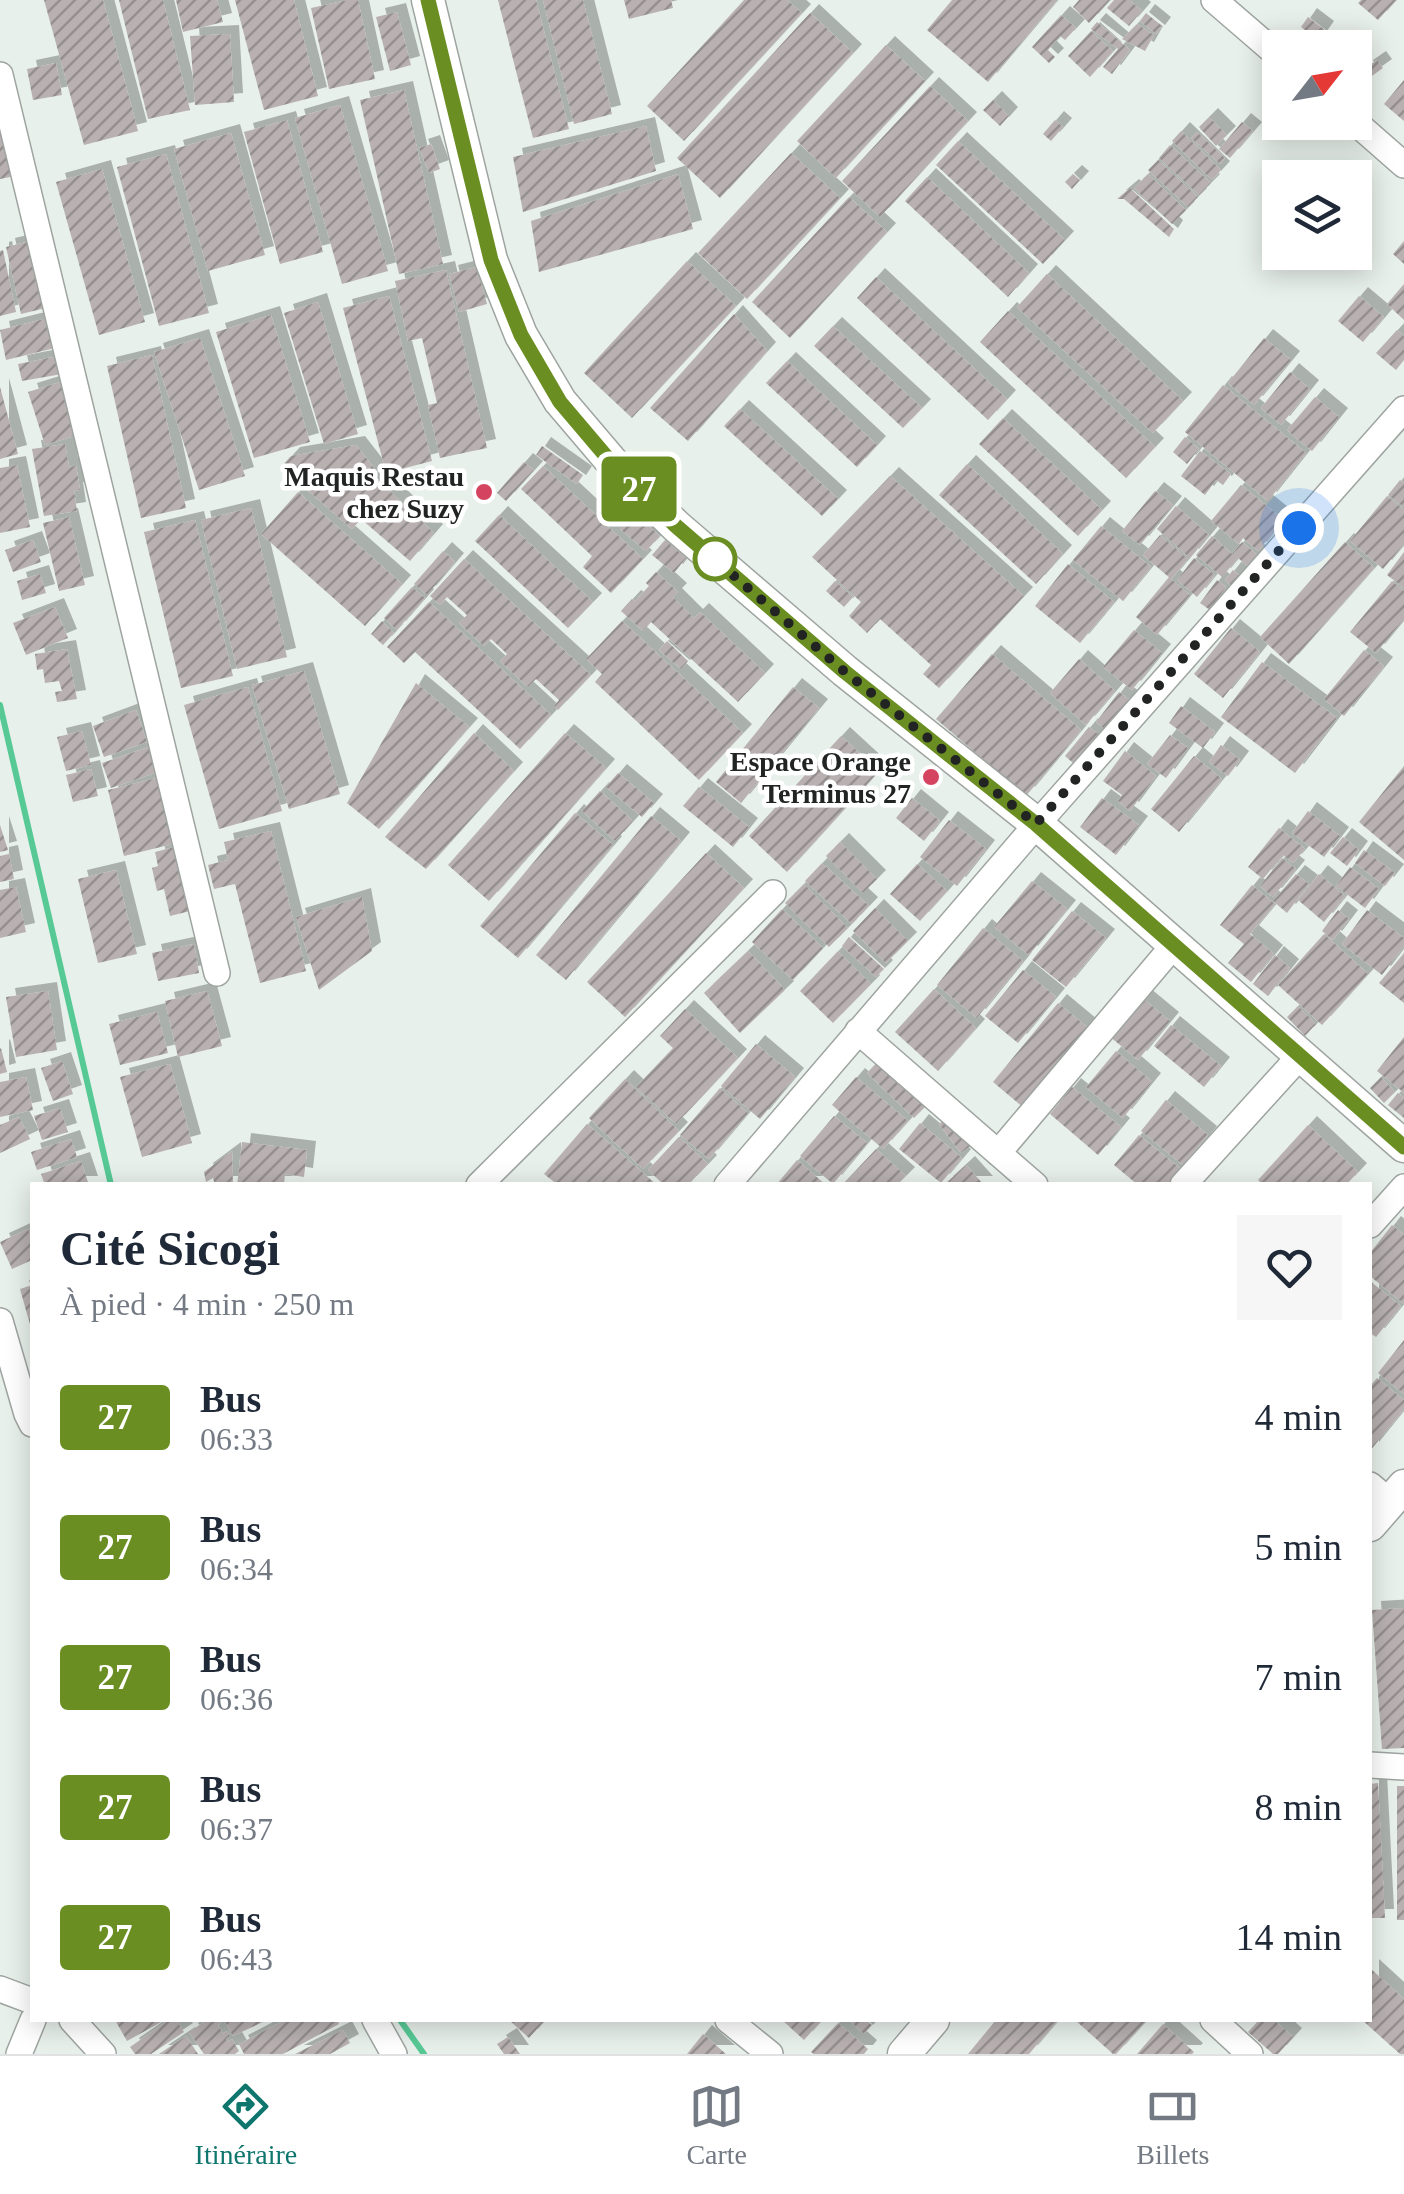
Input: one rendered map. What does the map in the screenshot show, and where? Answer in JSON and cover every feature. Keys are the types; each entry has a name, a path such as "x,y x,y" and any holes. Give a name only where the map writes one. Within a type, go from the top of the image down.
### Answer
{"street":[{"path":"428,0 491,260 521,335 560,402 616,468 676,526 845,672 1036,824 1404,1146"},
{"path":"1214,0 1262,41"},
{"path":"0,75 217,973"},
{"path":"1372,137 1404,165"},
{"path":"730,1182 1036,824 1404,409"},
{"path":"482,1182 773,893"},
{"path":"998,1153 1174,945"},
{"path":"858,1031 1032,1182"},
{"path":"1185,1182 1300,1056"},
{"path":"1372,1224 1404,1187"},
{"path":"0,1322 30,1419"},
{"path":"0,1411 30,1419"},
{"path":"1372,1765 1404,1766"},
{"path":"0,1989 30,2000"},
{"path":"19,2054 32,2022"},
{"path":"74,2022 103,2054"},
{"path":"376,2022 394,2054"},
{"path":"730,2022 770,2054"},
{"path":"904,2054 931,2022"},
{"path":"1216,2022 1250,2054"}],"building":[{"path":"44,0 103,0 138,131 84,145"},
{"path":"119,0 163,0 190,110 148,119"},
{"path":"176,0 217,0 223,22 183,32"},
{"path":"235,0 294,0 318,96 264,110"},
{"path":"358,0 375,79 329,89 311,8"},
{"path":"498,0 536,0 569,129 533,138"},
{"path":"543,0 583,0 612,114 574,124"},
{"path":"624,0 671,0 673,8 629,19"},
{"path":"744,0 787,0 802,13 684,141 647,106"},
{"path":"952,0 1057,0 988,82 927,30"},
{"path":"1079,0 1110,0 1089,23 1073,7"},
{"path":"1114,0 1129,0 1142,11 1129,26 1107,8"},
{"path":"1396,0 1378,20 1358,3"},
{"path":"397,12 411,65 390,71 376,17"},
{"path":"810,13 853,53 720,198 677,158"},
{"path":"1146,13 1162,26 1156,34 1140,21"},
{"path":"1061,15 1076,28 1065,40 1060,36 1048,50 1055,57 1049,63 1032,47"},
{"path":"1308,17 1325,30 1305,30 1301,27"},
{"path":"1097,22 1130,50 1112,74 1103,67 1118,49 1091,29"},
{"path":"1137,24 1154,35 1145,51 1122,39"},
{"path":"1091,31 1113,51 1090,77 1068,56"},
{"path":"230,34 234,102 195,105 190,36"},
{"path":"886,45 925,81 836,178 797,141"},
{"path":"1377,60 1383,68 1372,76 1372,63"},
{"path":"56,63 62,95 33,100 27,69"},
{"path":"1404,80 1404,121 1384,104"},
{"path":"930,86 968,121 880,217 842,181"},
{"path":"404,90 443,264 399,274 360,100"},
{"path":"993,100 1009,116 1000,126 983,110"},
{"path":"340,105 388,271 342,284 295,118"},
{"path":"1209,117 1227,135 1216,146 1199,127"},
{"path":"287,120 323,252 280,264 244,132"},
{"path":"1055,120 1063,127 1051,141 1043,134"},
{"path":"1242,122 1253,131 1230,158 1219,149"},
{"path":"0,124 15,176 0,179"},
{"path":"646,126 656,171 523,212 513,157"},
{"path":"1181,131 1221,170 1212,180 1172,141"},
{"path":"1197,132 1225,158 1220,164 1191,138"},
{"path":"231,133 265,255 208,271 174,149"},
{"path":"958,141 1065,240 1043,264 936,165"},
{"path":"431,144 440,169 429,173 419,148"},
{"path":"1170,145 1211,183 1199,195 1159,158"},
{"path":"791,153 840,198 747,299 698,253"},
{"path":"166,154 209,313 159,326 117,167"},
{"path":"1158,160 1198,197 1188,207 1148,170"},
{"path":"102,169 145,322 99,335 56,182"},
{"path":"678,174 693,229 539,272 531,221"},
{"path":"1073,174 1080,180 1072,189 1065,182"},
{"path":"1148,174 1186,210 1172,224 1134,188"},
{"path":"927,177 1029,273 1008,297 905,201"},
{"path":"1130,188 1174,229 1169,237 1124,199 1117,199"},
{"path":"849,197 887,232 790,338 752,302"},
{"path":"35,240 50,307 21,314 6,247"},
{"path":"1404,241 1404,264 1393,254"},
{"path":"3,250 16,312 0,316 0,251"},
{"path":"687,261 736,306 632,418 584,373"},
{"path":"477,267 487,304 459,312 449,274"},
{"path":"446,270 487,448 440,458 428,405 437,403 422,338 408,341 395,281"},
{"path":"1047,274 1183,401 1153,433 1017,307"},
{"path":"876,277 1007,399 988,420 857,298"},
{"path":"1404,284 1404,320 1387,304"},
{"path":"389,296 432,461 386,473 343,308"},
{"path":"1359,296 1384,317 1363,342 1338,321"},
{"path":"318,302 358,434 324,444 284,313"},
{"path":"1008,311 1155,447 1126,478 980,342"},
{"path":"734,314 767,351 688,441 650,408"},
{"path":"271,315 310,442 254,458 216,332"},
{"path":"48,318 55,348 6,360 0,330"},
{"path":"833,326 922,408 903,428 814,346"},
{"path":"1397,330 1404,336 1404,360 1396,370 1376,353"},
{"path":"200,338 245,476 199,490 154,352"},
{"path":"1264,338 1291,360 1254,405 1228,383"},
{"path":"152,355 186,508 141,518 107,366"},
{"path":"59,356 62,374 22,381 18,364"},
{"path":"787,361 877,445 857,467 766,383"},
{"path":"1290,372 1310,389 1281,425 1261,408"},
{"path":"60,382 77,435 45,445 28,392"},
{"path":"1223,385 1306,453 1268,501 1185,432"},
{"path":"0,387 18,454 0,459"},
{"path":"1315,397 1339,417 1312,451 1287,430"},
{"path":"740,409 838,499 822,516 724,426"},
{"path":"1003,418 1102,510 1078,536 979,444"},
{"path":"1185,437 1199,449 1187,464 1173,452"},
{"path":"65,444 69,467 76,466 80,490 74,491 77,511 44,516 32,449"},
{"path":"356,445 377,472 373,475 434,533 410,561 361,519 352,529 281,467 291,456"},
{"path":"542,446 583,475 577,484 536,455"},
{"path":"1200,451 1231,474 1223,485 1216,480 1205,495 1181,476"},
{"path":"524,462 534,470 506,501 497,493"},
{"path":"967,464 1063,554 1036,584 939,495"},
{"path":"17,465 30,527 0,533 0,468"},
{"path":"543,466 643,559 611,593 583,567 592,556 521,489"},
{"path":"890,476 1024,596 939,688 923,674 931,665 880,619 867,633 849,616 861,602 812,557"},
{"path":"1400,480 1404,483 1404,507 1388,495"},
{"path":"1241,485 1284,520 1258,551 1243,538 1239,544 1211,521"},
{"path":"1155,491 1173,505 1140,545 1122,531"},
{"path":"298,492 402,584 365,626 261,534"},
{"path":"1387,496 1404,510 1404,544 1383,569 1350,541"},
{"path":"1176,506 1209,535 1190,558 1157,529"},
{"path":"251,508 287,657 237,669 201,520"},
{"path":"634,513 660,536 646,551 620,529"},
{"path":"499,515 593,602 568,628 475,541"},
{"path":"69,517 85,585 59,591 43,523"},
{"path":"195,520 233,676 181,688 144,532"},
{"path":"1101,526 1151,567 1123,601 1073,560"},
{"path":"1160,535 1188,559 1171,579 1143,555"},
{"path":"1212,536 1232,554 1242,542 1262,559 1252,570 1238,558 1222,577 1196,555"},
{"path":"33,540 41,562 13,572 5,550"},
{"path":"665,540 686,558 674,573 652,555"},
{"path":"1345,542 1374,568 1289,664 1260,637"},
{"path":"443,551 455,562 427,595 414,584"},
{"path":"1404,552 1404,588 1387,575"},
{"path":"1194,558 1215,575 1197,597 1177,580"},
{"path":"464,559 591,675 558,710 554,706 559,700 536,679 528,687 500,661 507,654 491,639 484,646 459,623 467,615 447,597 440,605 430,596"},
{"path":"1068,564 1114,602 1080,643 1035,606"},
{"path":"1233,570 1243,578 1234,588 1225,580"},
{"path":"656,572 678,592 673,597 694,618 700,612 765,673 738,702 651,622 643,631 621,611 649,586 646,583"},
{"path":"40,574 46,593 22,600 17,581"},
{"path":"1169,577 1190,595 1157,635 1136,617"},
{"path":"1217,580 1226,587 1210,610 1200,603"},
{"path":"835,581 853,597 844,607 826,591"},
{"path":"1392,581 1404,591 1404,619 1376,653 1350,632"},
{"path":"412,587 425,598 397,630 384,618"},
{"path":"429,602 551,715 520,749 415,652 404,663 387,647"},
{"path":"55,607 68,638 26,655 13,623"},
{"path":"382,621 394,633 383,645 371,634"},
{"path":"622,621 743,733 699,780 595,682 602,674 586,659"},
{"path":"1231,628 1260,652 1223,698 1194,674"},
{"path":"1134,630 1162,653 1132,690 1103,667"},
{"path":"667,641 688,661 681,669 659,650"},
{"path":"67,649 77,699 57,702 55,692 62,691 59,681 45,683 43,669 37,670 35,654"},
{"path":"1364,650 1384,666 1344,716 1324,699"},
{"path":"992,654 1081,730 1026,796 936,719"},
{"path":"1079,659 1115,691 1086,725 1050,693"},
{"path":"1262,662 1337,718 1295,773 1221,717"},
{"path":"304,671 340,794 289,809 252,685"},
{"path":"416,683 469,727 379,829 347,803"},
{"path":"248,687 282,811 219,829 184,705"},
{"path":"793,687 819,708 741,803 716,782"},
{"path":"1119,692 1134,703 1111,734 1096,722"},
{"path":"1181,706 1215,732 1203,748 1169,723"},
{"path":"136,710 147,742 104,757 93,726"},
{"path":"1089,727 1105,739 1080,769 1065,756"},
{"path":"82,731 91,765 66,771 57,737"},
{"path":"474,733 514,771 426,869 385,837"},
{"path":"565,733 606,768 489,901 448,865"},
{"path":"1170,735 1188,748 1166,778 1147,764"},
{"path":"841,736 879,771 787,872 749,836"},
{"path":"1221,745 1240,760 1228,776 1209,762"},
{"path":"149,747 158,772 111,788 102,763"},
{"path":"1125,751 1156,776 1130,811 1118,801 1122,795 1103,781"},
{"path":"1194,756 1222,779 1179,832 1151,809"},
{"path":"1404,766 1404,860 1359,822"},
{"path":"91,769 98,796 73,802 66,775"},
{"path":"618,773 654,803 642,817 606,787"},
{"path":"157,778 173,844 124,856 108,790"},
{"path":"699,787 749,827 733,847 683,806"},
{"path":"600,791 633,821 615,841 582,811"},
{"path":"912,798 940,821 924,841 896,818"},
{"path":"1102,798 1139,825 1116,855 1080,827"},
{"path":"1308,811 1340,836 1324,857 1292,833"},
{"path":"575,813 613,845 518,958 480,926"},
{"path":"651,816 681,841 566,980 536,955"},
{"path":"949,820 986,849 957,886 920,857"},
{"path":"0,825 8,850 0,852"},
{"path":"1279,828 1305,849 1293,863 1283,855 1263,879 1248,867"},
{"path":"271,831 306,971 260,983 235,884 214,889 208,865 228,860 224,842"},
{"path":"1343,837 1359,850 1347,866 1330,853"},
{"path":"840,842 877,879 863,893 826,856"},
{"path":"178,846 194,910 170,916 164,889 157,891 152,868 158,866 155,852"},
{"path":"1364,850 1395,873 1385,886 1355,863"},
{"path":"706,853 744,888 625,1017 587,982"},
{"path":"9,854 14,879 0,882 0,856"},
{"path":"1282,858 1296,869 1273,897 1260,886"},
{"path":"822,863 869,906 852,924 805,881"},
{"path":"917,864 947,891 920,921 890,894"},
{"path":"1350,867 1379,889 1365,908 1336,886"},
{"path":"116,870 137,954 98,963 78,879"},
{"path":"1296,874 1309,884 1287,913 1273,901"},
{"path":"1319,874 1345,896 1324,922 1298,900"},
{"path":"1032,881 1067,909 1029,955 994,927"},
{"path":"804,884 848,928 829,947 785,903"},
{"path":"1252,885 1275,904 1250,934 1274,954 1251,982 1228,963 1244,944 1220,925"},
{"path":"16,887 26,932 0,938 0,890"},
{"path":"362,897 372,951 319,990 296,917"},
{"path":"875,908 908,941 886,963 853,931"},
{"path":"782,909 823,948 793,980 752,942"},
{"path":"1338,910 1349,919 1333,940 1322,931"},
{"path":"1367,910 1404,938 1404,946 1382,975 1342,944"},
{"path":"1072,911 1106,938 1066,987 1032,960"},
{"path":"983,928 1023,961 977,1018 937,985"},
{"path":"1324,934 1368,974 1322,1025 1278,985"},
{"path":"849,937 884,969 876,977 842,946"},
{"path":"194,944 199,973 158,981 152,953"},
{"path":"748,951 785,990 740,1033 704,993"},
{"path":"838,951 871,984 833,1023 800,991"},
{"path":"1404,953 1404,1003 1379,983"},
{"path":"1275,955 1290,968 1268,996 1253,984"},
{"path":"1023,970 1056,997 1018,1043 985,1016"},
{"path":"934,989 976,1028 938,1071 895,1032"},
{"path":"48,991 57,1050 16,1057 6,997"},
{"path":"207,991 222,1046 178,1057 165,1001"},
{"path":"1141,997 1170,1021 1138,1060 1109,1036"},
{"path":"1058,1003 1088,1028 1024,1108 993,1082"},
{"path":"1298,1006 1316,1024 1305,1036 1287,1017"},
{"path":"685,1009 738,1058 676,1124 636,1087 673,1048 660,1036"},
{"path":"157,1012 168,1053 120,1065 109,1024"},
{"path":"1171,1025 1221,1066 1204,1087 1154,1046"},
{"path":"1404,1037 1404,1093 1377,1071"},
{"path":"756,1044 795,1077 760,1119 721,1086"},
{"path":"0,1049 7,1072 0,1074"},
{"path":"1116,1051 1152,1082 1123,1118 1086,1087"},
{"path":"884,1055 932,1100 914,1118 867,1073"},
{"path":"62,1061 73,1094 53,1101 41,1068"},
{"path":"170,1064 192,1143 142,1157 120,1077"},
{"path":"26,1077 33,1110 0,1117 0,1082"},
{"path":"856,1077 908,1121 883,1149 832,1105"},
{"path":"1381,1077 1395,1092 1384,1103 1370,1088"},
{"path":"625,1079 679,1131 643,1169 589,1118"},
{"path":"1072,1087 1121,1127 1098,1155 1050,1114"},
{"path":"720,1088 748,1113 709,1159 680,1135"},
{"path":"1398,1093 1404,1098 1404,1118 1388,1105"},
{"path":"1166,1100 1208,1135 1183,1165 1141,1131"},
{"path":"60,1108 68,1132 42,1140 34,1116"},
{"path":"952,1115 973,1144 961,1153 939,1124"},
{"path":"834,1116 867,1143 835,1182 800,1156"},
{"path":"19,1117 30,1139 0,1153 0,1125"},
{"path":"920,1123 962,1158 940,1182 899,1149"},
{"path":"587,1124 654,1182 554,1182 544,1174"},
{"path":"1308,1125 1358,1172 1349,1182 1258,1180"},
{"path":"1139,1135 1182,1170 1172,1182 1134,1182 1114,1165"},
{"path":"679,1137 708,1164 691,1182 661,1182 648,1170"},
{"path":"71,1139 77,1157 37,1170 31,1152"},
{"path":"242,1142 307,1150 304,1177 285,1174 284,1182 237,1182"},
{"path":"876,1149 906,1176 900,1182 845,1182"},
{"path":"232,1151 233,1182 214,1182 213,1178 206,1182 204,1172"},
{"path":"797,1160 823,1182 779,1182"},
{"path":"81,1161 88,1182 44,1182 41,1174"},
{"path":"966,1165 981,1182 947,1182"},
{"path":"1392,1225 1404,1235 1404,1304 1372,1278 1372,1250"},
{"path":"28,1229 30,1261 12,1269 0,1242"},
{"path":"1372,1283 1401,1306 1376,1337 1372,1334"},
{"path":"30,1286 30,1324 20,1289"},
{"path":"1404,1340 1404,1394 1378,1373"},
{"path":"1377,1378 1404,1400 1404,1409 1372,1449 1372,1384"},
{"path":"1404,1608 1404,1748 1382,1749 1372,1610"},
{"path":"1378,1783 1385,1918 1372,1918 1372,1784"},
{"path":"1397,1786 1404,1786 1404,1920 1397,1920"},
{"path":"1372,1970 1404,1999 1404,2054 1364,2022 1372,2022"},
{"path":"116,2022 161,2022 127,2041"},
{"path":"166,2022 177,2022 184,2032 151,2054 135,2054 130,2047"},
{"path":"204,2022 220,2022 223,2034 227,2031 230,2036 226,2039 232,2039 239,2051 204,2054 189,2032"},
{"path":"225,2022 263,2022 233,2036"},
{"path":"281,2022 339,2024 283,2054 244,2054 239,2044"},
{"path":"511,2022 543,2022 529,2038"},
{"path":"784,2022 820,2022 804,2040"},
{"path":"851,2022 872,2025 864,2034"},
{"path":"994,2022 1056,2022 1029,2054 968,2054"},
{"path":"1077,2022 1145,2022 1113,2054"},
{"path":"1257,2022 1276,2022 1293,2037 1278,2054 1273,2054 1248,2032"},
{"path":"838,2023 868,2049 864,2054 811,2052"},
{"path":"1163,2024 1194,2052 1137,2054"},
{"path":"343,2030 350,2043 330,2054 295,2054"},
{"path":"703,2034 726,2054 687,2054"},
{"path":"186,2036 198,2054 159,2054"},
{"path":"508,2037 520,2054 504,2054 497,2044"}],"waterway":[{"path":"0,705 110,1182"},
{"path":"401,2022 424,2054"}],"bus line":[{"name":"27","path":"428,0 491,260 521,335 560,402 616,468 676,526 845,672 1036,824 1404,1147"}],"place":[{"name":"Maquis Restau chez Suzy","path":"484,492"},
{"name":"Espace Orange Terminus 27","path":"931,777"}],"route":[{"path":"715,559 704,550 845,672 1036,824 1299,528"}]}
